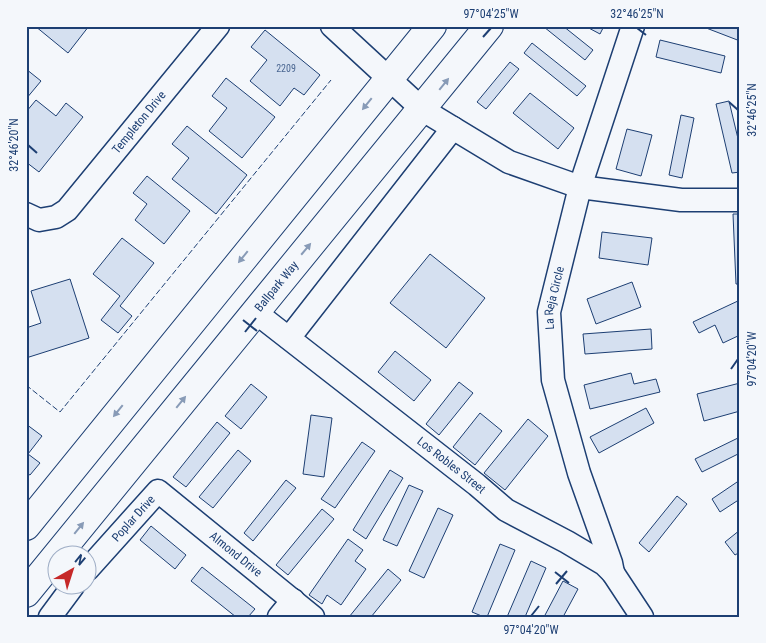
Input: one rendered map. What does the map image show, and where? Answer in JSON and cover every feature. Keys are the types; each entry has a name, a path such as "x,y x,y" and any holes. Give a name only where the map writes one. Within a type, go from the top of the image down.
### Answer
{"main road":[{"path":"26,526 432,26"},
{"name":"Ballpark Way","path":"31,580 423,110 489,26"}],"street":[{"name":"Templeton Drive","path":"26,214 39,220 56,217 67,210 218,26"},
{"path":"332,26 423,110 510,162 580,187 681,200 740,200"},
{"name":"La Reja Circle","path":"613,573 611,562 579,473 553,380 549,312 580,187 634,26"},
{"path":"289,338 452,128"},
{"name":"Los Robles Street","path":"255,312 477,485 506,510 604,564 613,573 642,617"},
{"name":"Poplar Drive","path":"98,558 158,491"},
{"name":"Almond Drive","path":"158,491 286,608 313,617"},
{"path":"50,617 66,596"}],"building":[{"path":"35,26 89,26 68,53"},
{"path":"563,26 593,50 585,60 544,27"},
{"path":"585,26 604,26 600,34"},
{"path":"701,26 740,26 740,41"},
{"path":"265,30 320,75 304,95 294,88 280,106 250,81 267,60 251,47"},
{"path":"660,40 725,56 721,73 656,57"},
{"path":"532,43 586,86 577,96 524,53"},
{"path":"510,62 519,69 486,109 477,102"},
{"path":"26,69 41,81 26,99"},
{"path":"226,78 275,117 242,158 209,131 227,108 212,96"},
{"path":"530,93 574,128 558,149 513,113"},
{"path":"36,100 56,116 66,103 83,117 39,172 26,162 26,112"},
{"path":"729,101 740,147 740,172 732,173 716,104"},
{"path":"681,115 694,118 682,178 669,175"},
{"path":"187,126 247,175 216,214 172,179 189,158 172,144"},
{"path":"627,129 652,135 641,176 616,169"},
{"path":"147,176 190,211 164,244 135,220 147,204 133,193"},
{"path":"733,214 740,214 740,284 736,284"},
{"path":"602,232 652,238 648,265 599,258"},
{"path":"122,238 154,263 120,306 132,316 118,333 101,320 120,296 93,274"},
{"path":"430,254 485,298 446,348 390,303"},
{"path":"70,279 89,338 26,358 26,328 41,323 31,291"},
{"path":"632,282 641,307 596,324 587,299"},
{"path":"740,300 740,335 723,343 715,325 699,333 693,322"},
{"path":"651,329 652,349 585,354 583,334"},
{"path":"395,351 431,380 414,401 378,372"},
{"path":"631,373 634,384 656,379 660,392 590,409 584,385"},
{"path":"459,382 473,393 439,435 426,424"},
{"path":"740,383 740,411 704,421 697,394"},
{"path":"251,384 267,397 241,429 225,416"},
{"path":"646,408 654,423 599,453 590,437"},
{"path":"480,413 502,431 475,465 453,447"},
{"path":"311,415 332,418 324,477 303,474"},
{"path":"528,419 548,436 505,490 484,473"},
{"path":"217,422 230,433 186,487 173,477"},
{"path":"26,424 42,436 28,454 40,463 30,475 26,473"},
{"path":"740,437 740,453 702,472 695,459"},
{"path":"362,442 375,451 335,508 321,499"},
{"path":"238,450 251,461 213,508 199,497"},
{"path":"390,470 403,478 366,539 353,530"},
{"path":"286,480 296,488 253,541 244,533"},
{"path":"740,480 740,499 720,512 712,499"},
{"path":"409,485 423,491 397,546 383,540"},
{"path":"677,496 687,504 649,552 639,543"},
{"path":"438,508 453,515 424,578 409,571"},
{"path":"322,509 334,519 288,575 276,565"},
{"path":"151,526 186,555 175,569 140,540"},
{"path":"740,530 740,552 735,555 725,542"},
{"path":"348,539 363,550 355,561 366,569 341,605 327,595 322,604 309,595"},
{"path":"500,544 515,550 487,617 484,617 472,612"},
{"path":"531,561 546,568 525,617 507,617"},
{"path":"202,567 255,609 248,617 236,617 191,581"},
{"path":"388,569 401,580 371,617 349,617"},
{"path":"563,581 578,589 563,617 544,617"}],"fence":[{"path":"26,385 60,412 331,80"}]}
